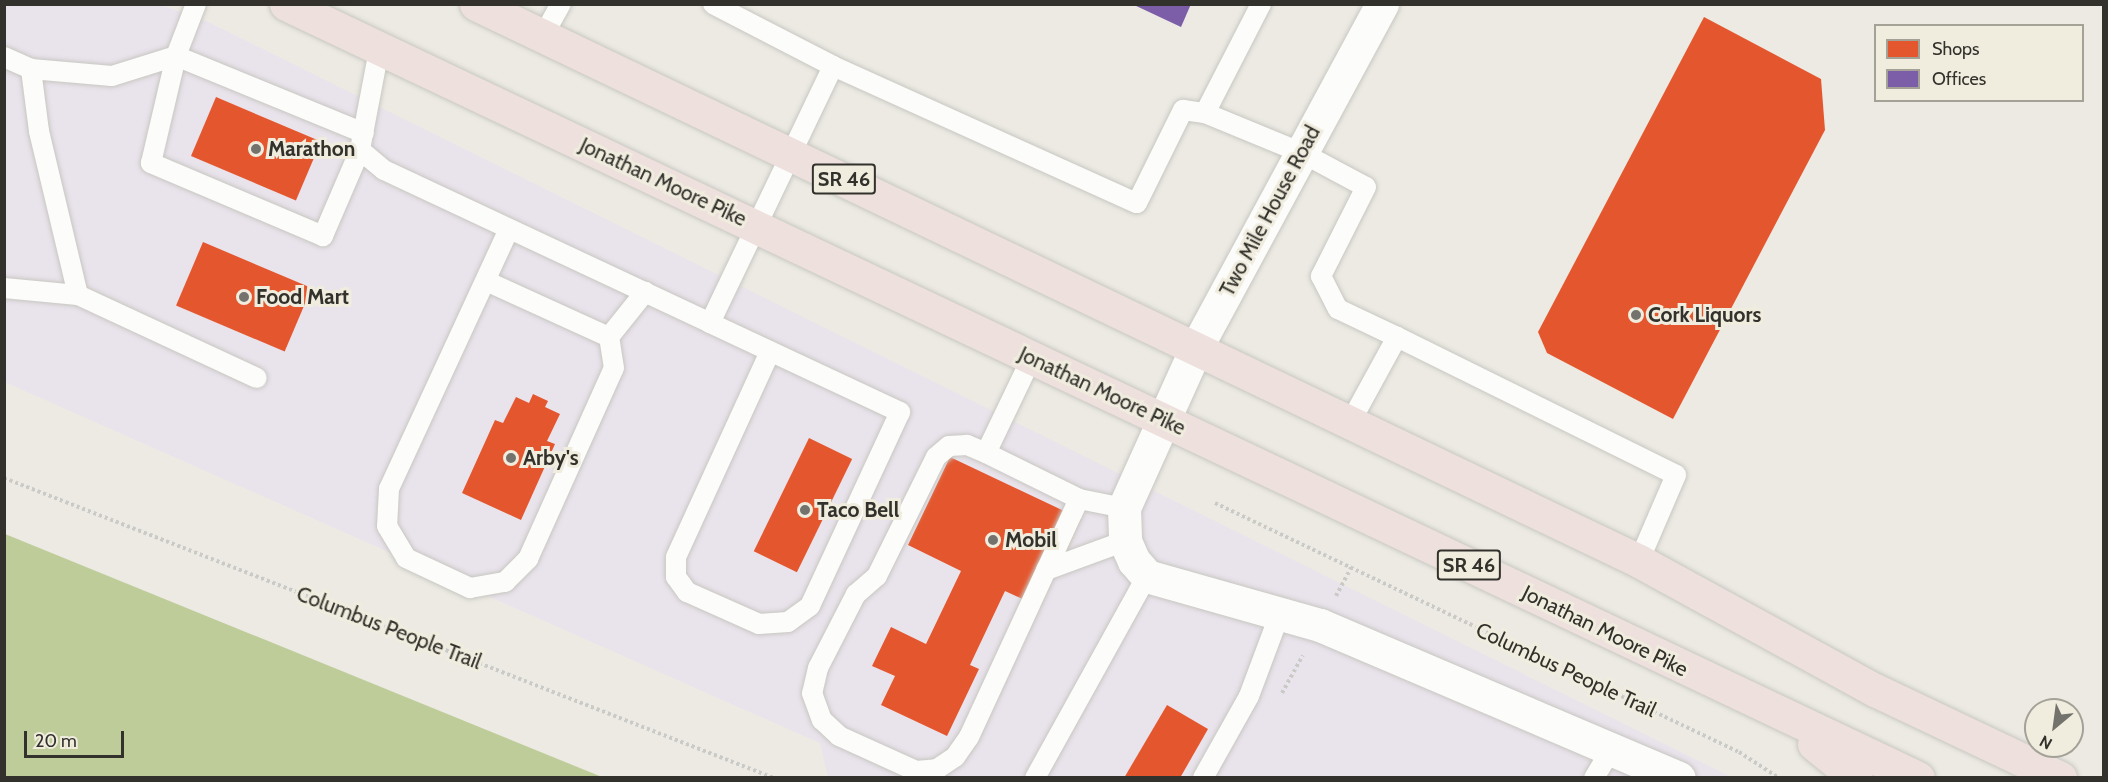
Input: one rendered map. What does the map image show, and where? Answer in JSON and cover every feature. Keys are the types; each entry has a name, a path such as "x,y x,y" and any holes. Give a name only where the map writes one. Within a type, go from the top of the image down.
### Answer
{"highway":[{"name":"Jonathan Moore Pike","path":"286,4 1772,711 1918,777"},
{"name":"SR 46","path":"476,4 1197,346 1639,561 1875,690 2060,777"},
{"path":"1772,711 1856,777"}],"street":[{"name":"Two Mile House Road","path":"1124,508 1197,346 1382,4"},
{"path":"1124,508 1125,540 1134,561 1148,576 1320,625 1602,764 1679,777"}],"lane":[{"path":"196,4 176,56 151,163 323,236 362,141 379,50"},
{"path":"543,36 561,4"},
{"path":"713,4 834,66 1137,203 1183,110 1205,113 1302,153 1366,187 1321,276 1338,309 1676,475 1639,561"},
{"path":"1205,113 1261,4"},
{"path":"4,57 30,69 112,76 176,56 362,141 384,170 900,412 810,606 788,622 759,624 687,592 676,577 676,557 770,352"},
{"path":"710,324 834,66"},
{"path":"30,69 39,131 78,295"},
{"path":"509,229 389,489 387,526 406,558 470,588 505,582 528,559 614,368 609,337 645,292"},
{"path":"486,281 609,337"},
{"path":"4,288 78,295 258,378"},
{"path":"1351,421 1397,337"},
{"path":"986,453 1032,357"},
{"path":"1079,499 969,737 955,757 938,769 915,771 839,736 822,720 812,693 818,668 856,594 877,576 936,457 949,446 967,445 1079,499 1124,508"},
{"path":"1046,570 1125,540"},
{"path":"1035,777 1148,576"},
{"path":"1203,777 1249,696 1280,613"}],"path":[{"name":"Columbus People Trail","path":"4,478 774,777"},
{"name":"Columbus People Trail","path":"1215,503 1739,752 1779,777"},
{"path":"1280,696 1351,568"}],"shaded area":[{"path":"5,5 161,5 208,22 1731,777 828,777 820,743 5,382"}],"green space":[{"path":"5,534 602,777 5,777"}],"building: Shops":[{"path":"1704,17 1821,79 1825,130 1673,419 1547,353 1538,332"},
{"name":"Marathon","path":"216,97 321,142 296,200 191,156"},
{"name":"Food Mart","path":"203,242 312,288 285,352 176,306"},
{"path":"533,394 548,401 545,407 560,414 547,441 555,444 521,520 462,493 495,420 503,423 516,397 529,403"},
{"path":"809,438 852,459 797,572 754,551"},
{"path":"950,457 1081,519 1040,607 1005,591 970,665 979,669 947,736 881,705 895,676 872,666 891,627 926,644 961,571 908,545"},
{"path":"1167,705 1208,729 1180,778 1124,778"}],"building: Offices":[{"path":"1132,4 1191,4 1181,27"}],"place":[{"name":"Marathon","path":"256,149"},
{"name":"Food Mart","path":"244,297"},
{"name":"Cork Liquors","path":"1636,315"},
{"name":"Arby's","path":"511,458"},
{"name":"Taco Bell","path":"805,510"},
{"name":"Mobil","path":"993,540"}]}
